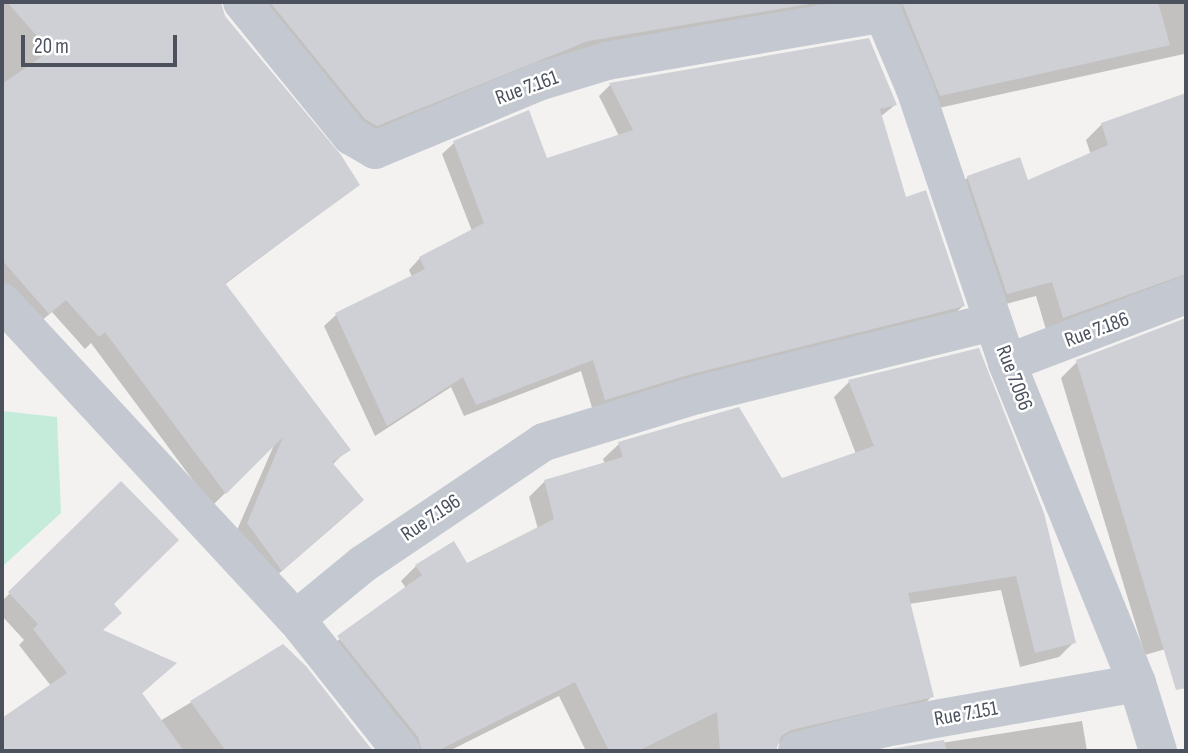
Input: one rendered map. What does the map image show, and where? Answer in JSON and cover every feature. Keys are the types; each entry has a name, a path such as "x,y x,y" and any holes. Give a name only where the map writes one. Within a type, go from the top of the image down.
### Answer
{"street":[{"name":"Rue 7.161","path":"242,2 351,136 375,149 538,82 607,61 881,7"},
{"name":"Rue 7.066","path":"881,7 915,89 1007,363 1137,683 1158,751"},
{"name":"Rue 7.186","path":"1007,363 1186,295"},
{"path":"2,302 296,619 401,751"},
{"name":"Rue 7.196","path":"296,619 363,564 544,442 697,395 993,322"},
{"name":"Rue 7.151","path":"797,751 885,728 1137,683"}],"green space":[{"path":"2,411 57,417 61,513 2,567"}],"building":[{"path":"7,2 221,2 225,16 341,155 360,185 225,283 351,450 332,462 364,500 282,571 247,523 283,437 226,494 105,332 99,337 66,300 49,314 2,260 2,84 50,51"},
{"path":"270,2 821,2 588,41 377,126 365,119"},
{"path":"902,2 1158,2 1170,45 940,96"},
{"path":"869,38 897,105 880,109 906,197 926,190 965,306 692,374 605,400 593,360 476,405 463,377 387,426 335,313 425,269 419,257 484,223 453,141 529,110 547,158 633,130 609,83"},
{"path":"1186,93 1186,274 1063,318 1052,282 1007,294 967,176 1020,157 1028,180 1108,145 1101,123"},
{"path":"1186,318 1186,688 1176,690 1076,360"},
{"path":"979,348 1044,513 1076,643 1035,653 1016,576 908,593 934,697 791,730 781,736 776,751 720,751 717,712 638,751 609,751 575,682 437,751 422,751 418,737 337,636 422,575 415,565 454,541 467,563 554,519 544,480 623,457 618,442 739,407 782,478 874,446 848,380"},
{"path":"121,481 179,540 114,604 122,613 103,630 177,663 142,693 184,751 2,751 2,718 67,673 33,629 38,624 8,592"},
{"path":"283,644 306,666 373,751 226,751 190,701"},
{"path":"944,740 947,751 883,751 890,749"}]}
